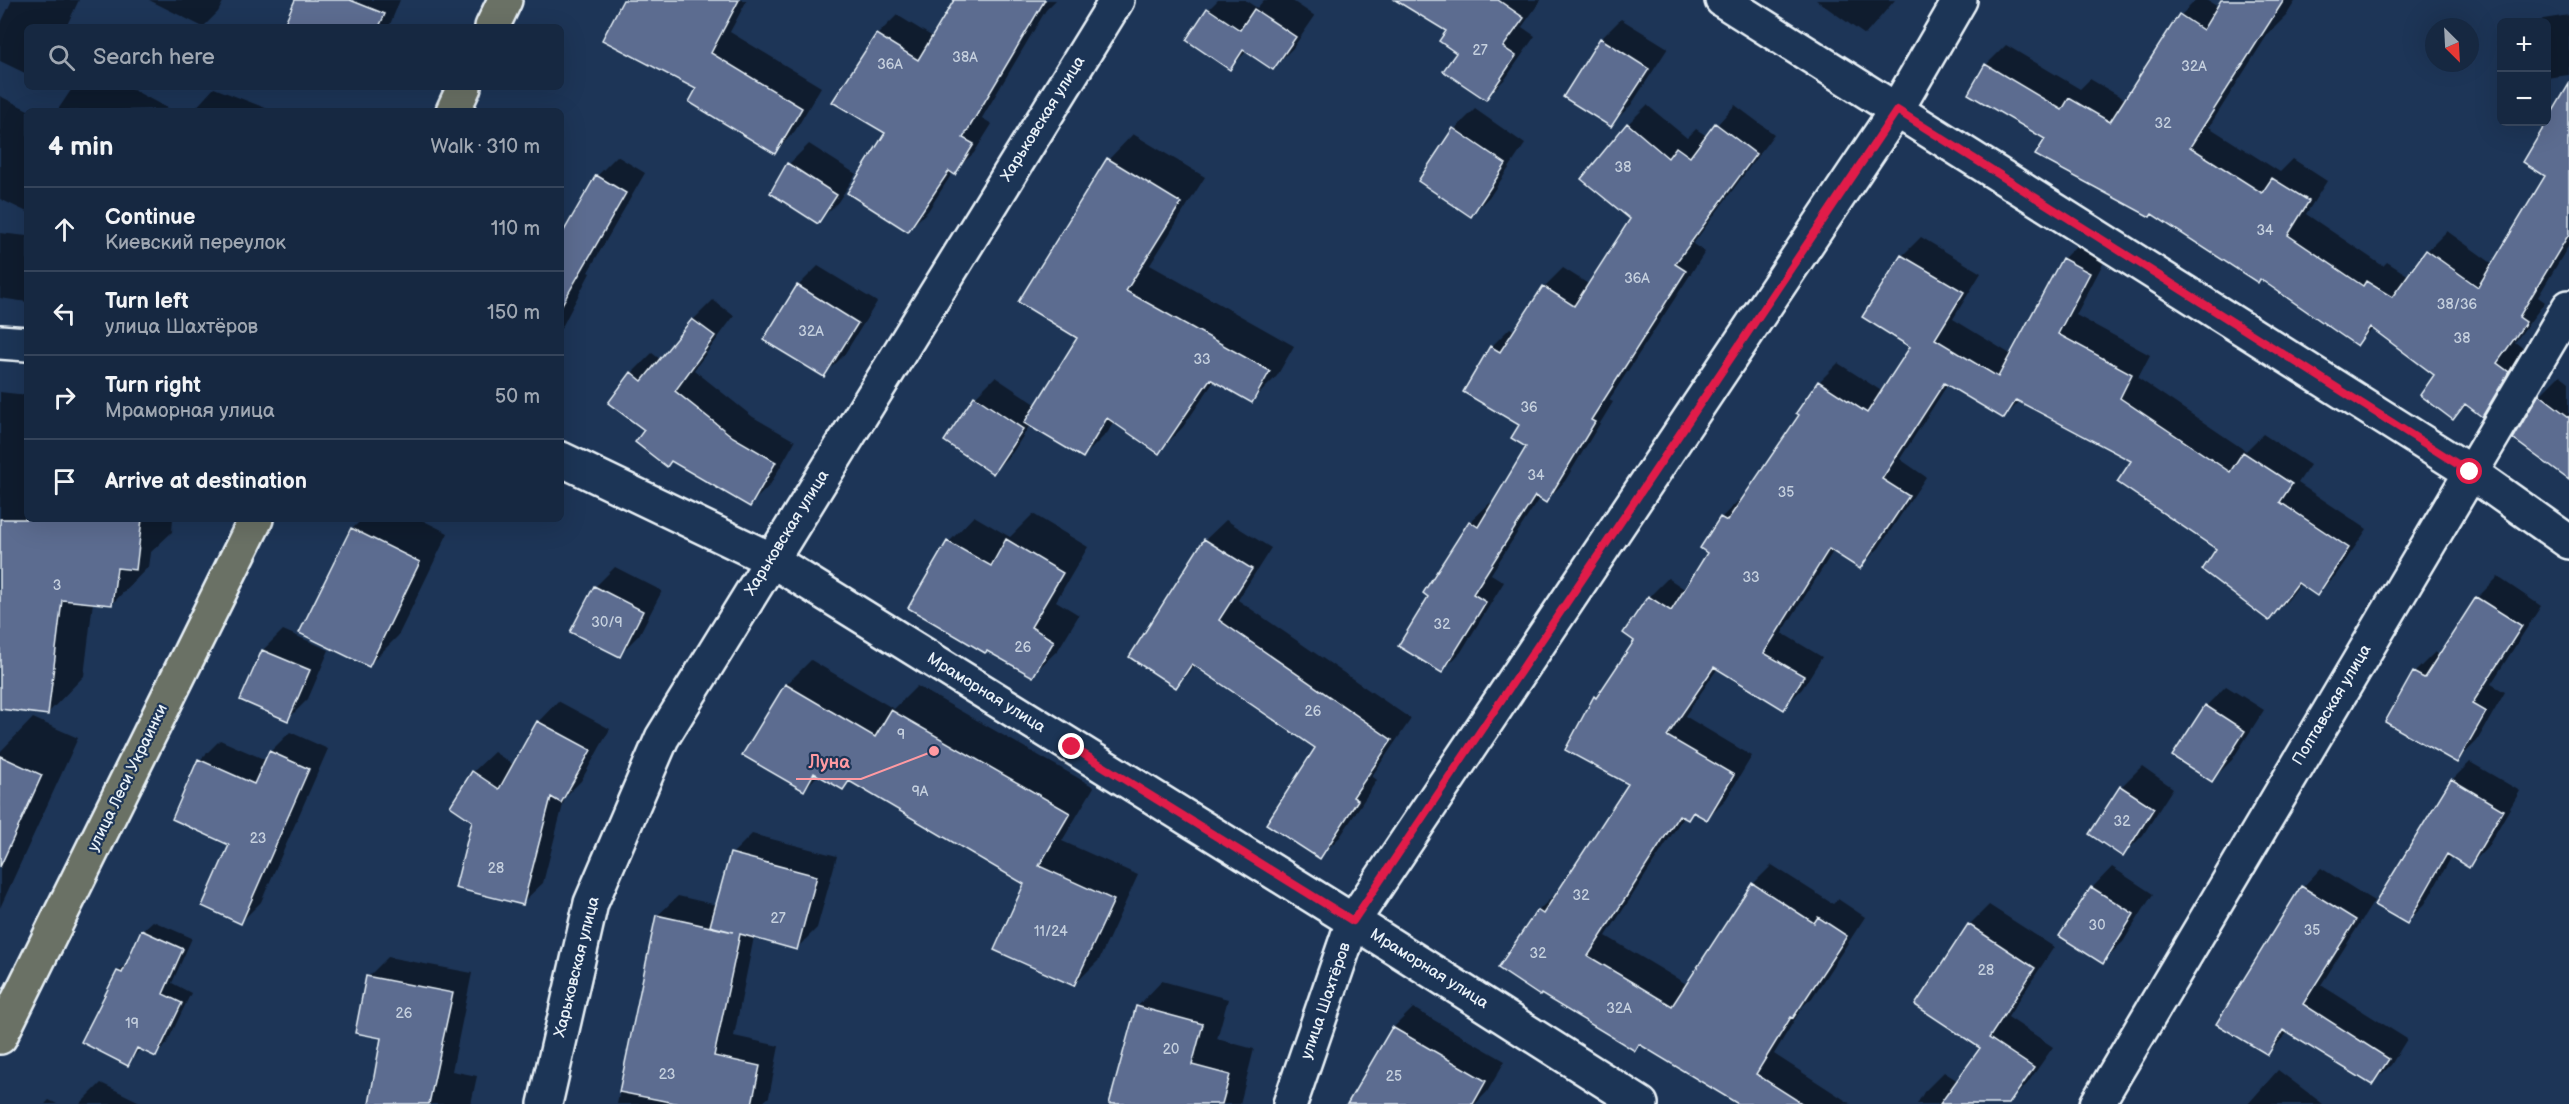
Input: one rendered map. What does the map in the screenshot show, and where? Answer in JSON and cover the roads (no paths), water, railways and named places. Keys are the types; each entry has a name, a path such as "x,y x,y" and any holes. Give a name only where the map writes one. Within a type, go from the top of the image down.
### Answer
{"main road":[{"path":"493,24 505,0"},
{"path":"454,108 463,90"},
{"name":"улица Леси Украинки","path":"0,1037 255,522"}],"street":[{"name":"Харьковская улица","path":"545,1104 591,903 662,738 770,559 1118,0"},
{"path":"1722,0 2470,472 2569,542"},
{"name":"улица Шахтёров","path":"1290,1104 1353,921 1897,110 1960,0"},
{"name":"Полтавская улица","path":"2098,1104 2569,308"},
{"path":"0,342 24,344"},
{"name":"Мраморная улица","path":"564,460 770,559 1353,921 1641,1104"}],"place":[{"name":"Луна","path":"934,751"}]}
